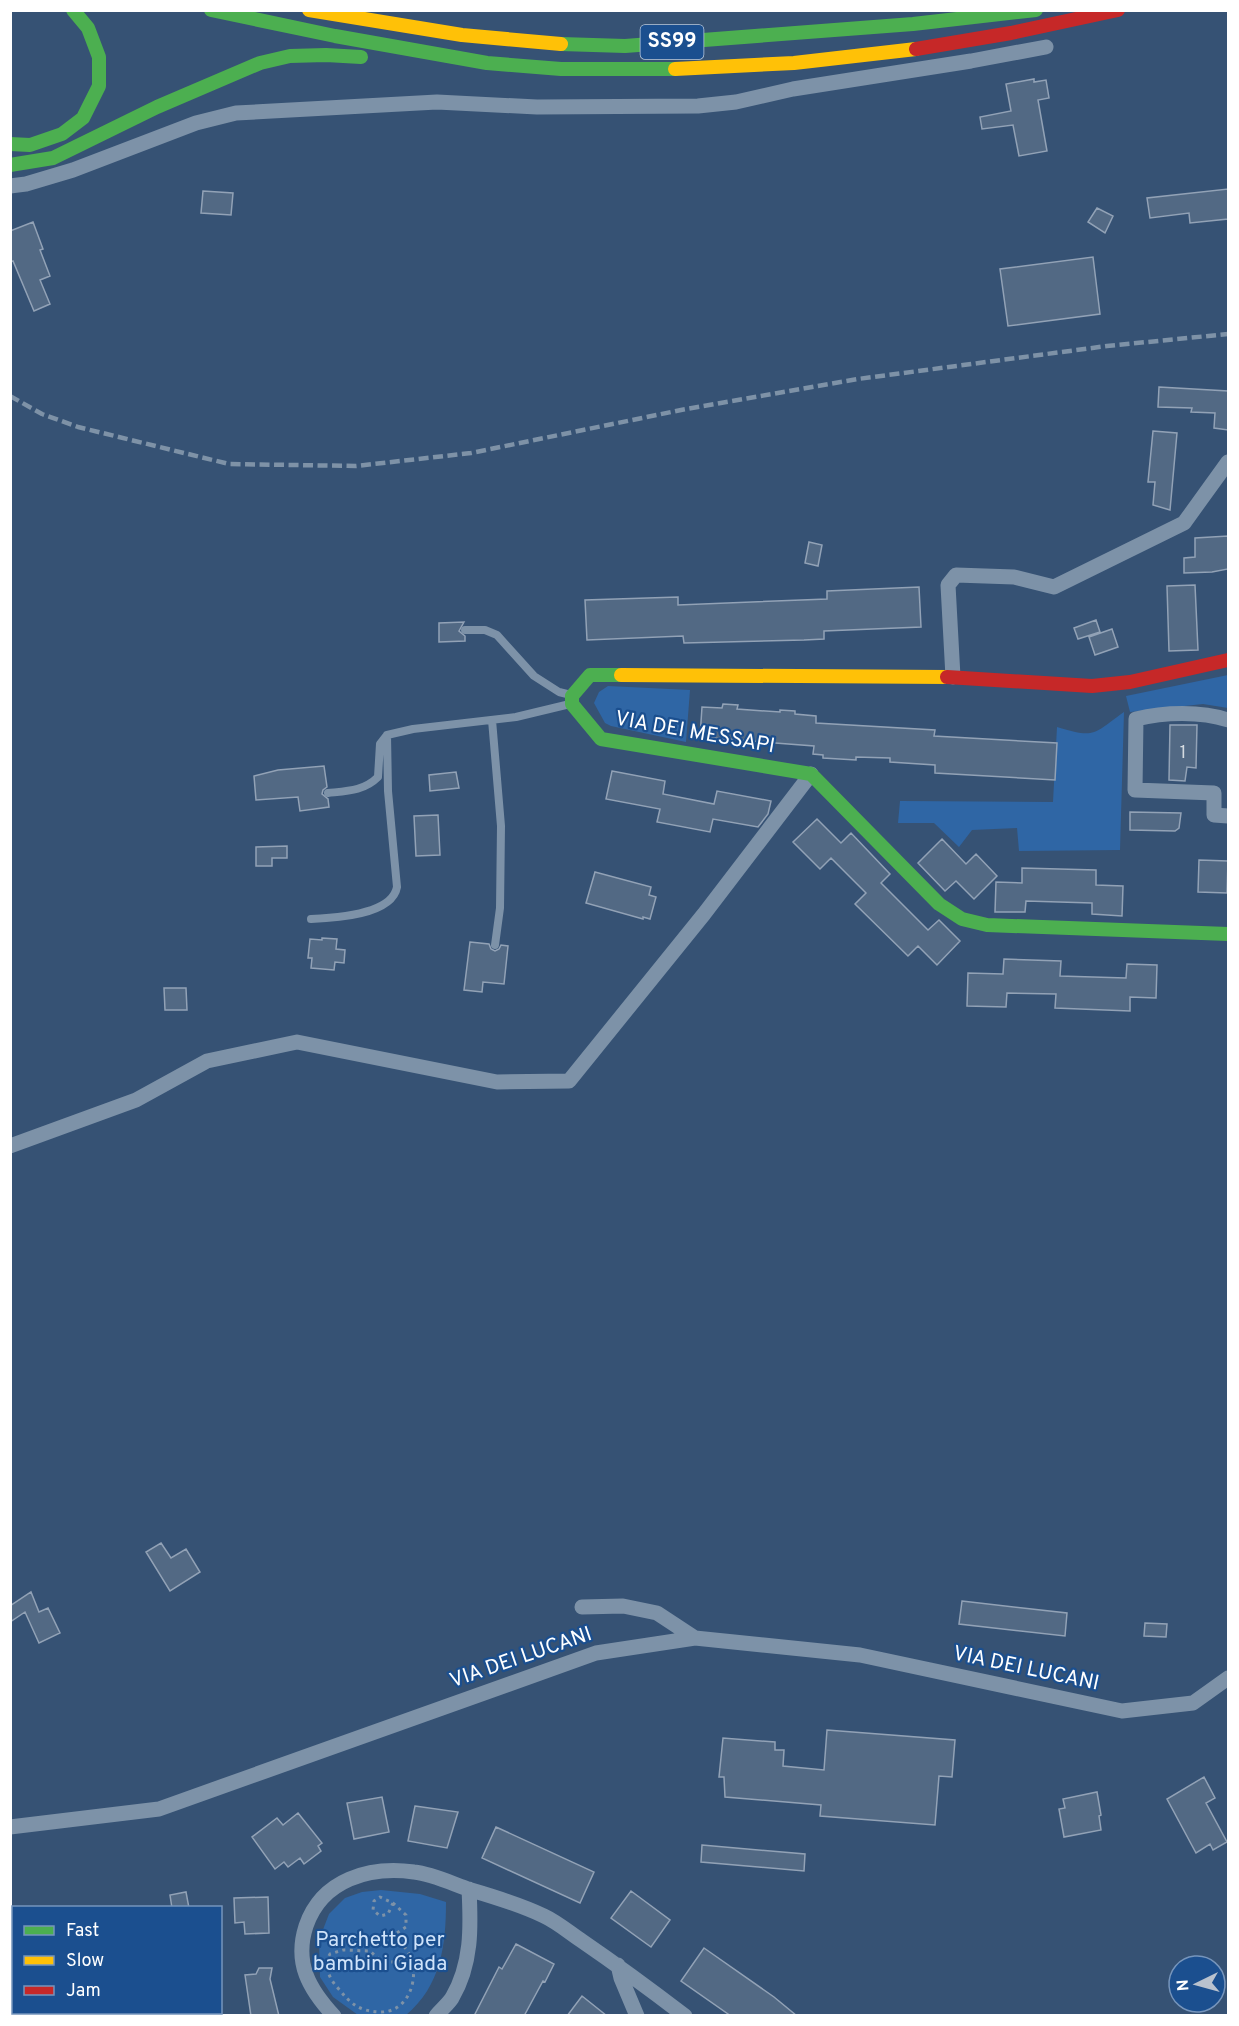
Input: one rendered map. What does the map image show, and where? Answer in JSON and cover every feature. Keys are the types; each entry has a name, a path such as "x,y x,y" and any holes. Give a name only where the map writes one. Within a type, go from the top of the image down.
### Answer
{"main road":[{"path":"10,144 30,145 62,134 83,118 99,86 99,57 88,28 73,10"},
{"name":"SS99","path":"211,10 303,31 487,63 609,72 760,67 835,60 1050,27 1118,10"},
{"name":"SS99","path":"309,10 462,35 543,44 625,46 913,24 1036,10"},
{"path":"625,46 679,42 833,22 883,13"},
{"path":"10,165 53,158 157,107 260,63 290,56 326,55 376,58 466,73 532,78 572,80 609,72"},
{"name":"VIA DEI MESSAPI","path":"811,774 601,739 572,700 590,675 953,677 1092,686 1130,682 1228,660"},
{"path":"811,774 939,904 962,919 987,925 1228,934"}],"street":[{"path":"10,186 26,184 73,170 196,123 237,113 437,102 537,107 698,106 736,102 793,89 970,61 1046,46"},
{"path":"953,677 948,585 956,575 1014,577 1054,587 1184,523 1228,462"},
{"path":"1228,720 1183,714 1136,719 1135,790 1214,793 1214,815 1228,816"},
{"path":"10,1146 136,1100 207,1061 297,1042 497,1082 569,1081 704,914 811,774"},
{"path":"582,1607 623,1606 657,1613 695,1638"},
{"name":"VIA DEI LUCANI","path":"10,1827 159,1809 597,1653 695,1638 860,1655 1122,1711 1193,1703 1228,1678"},
{"path":"334,2016 318,1998 304,1974 302,1938 310,1915 324,1897 341,1882 366,1872 415,1872 502,1899 546,1916 618,1965 685,2016"},
{"path":"436,2016 452,1999 469,1956 471,1928 469,1889"},
{"path":"618,1965 637,2016"}],"lane":[{"path":"465,630 485,630 497,634 534,676 572,700"},
{"path":"328,793 352,791 369,786 378,777 380,744 387,735 413,729 524,716 572,700"},
{"path":"492,720 501,826 500,908 495,945"},
{"path":"311,919 351,915 381,907 396,894 387,735"}],"path":[{"path":"393,1903 388,1914 380,1916 374,1910 374,1901 380,1897 393,1903 406,1915 408,1922 406,1927 389,1938 398,1940 412,1961 414,1977 410,1992 403,2004 388,2012 376,2014 363,2011 348,2000 334,1984 327,1969 330,1954 343,1950 370,1951 379,1959 389,1962 412,1961"}],"green space":[{"path":"1228,675 1228,708 1203,704 1130,712 1126,696"},
{"path":"608,686 690,690 686,742 605,723 594,703 599,692"},
{"path":"1124,712 1120,850 1019,851 1017,828 972,830 959,847 934,823 898,823 900,801 1053,802 1057,727 1080,733 1093,732"},
{"name":"Parchetto per bambini Giada","path":"381,1890 420,1894 446,1902 445,1934 439,1964 427,1991 406,2015 358,2015 333,1997 320,1977 319,1940 329,1914 345,1898 362,1892"}],"building":[{"path":"1034,79 1034,82 1046,80 1049,98 1038,100 1047,151 1019,156 1013,125 982,129 980,117 1011,111 1006,84"},
{"path":"1228,189 1228,219 1190,223 1189,213 1150,218 1147,198"},
{"path":"203,191 233,193 231,215 201,213"},
{"path":"1097,208 1113,216 1105,233 1088,222"},
{"path":"33,222 50,276 40,280 50,304 34,311 13,261 10,262 10,231"},
{"path":"1093,257 1100,314 1008,326 1000,269"},
{"path":"1159,387 1228,391 1228,430 1214,428 1215,413 1191,412 1192,408 1158,407"},
{"path":"1153,431 1177,433 1170,510 1153,505 1155,482 1148,482"},
{"path":"1228,536 1228,569 1184,573 1184,558 1195,557 1195,538"},
{"path":"809,542 822,545 818,566 805,563"},
{"path":"1195,585 1198,650 1169,651 1167,586"},
{"path":"919,587 921,627 824,631 824,639 804,640 684,643 683,636 587,640 585,600 678,597 678,605 827,599 827,591"},
{"path":"1096,620 1100,632 1078,639 1074,628"},
{"path":"464,622 459,631 465,636 465,641 439,642 439,623"},
{"path":"1112,629 1118,647 1095,655 1089,637"},
{"path":"723,704 738,705 737,709 795,711 795,714 816,716 816,723 935,730 934,736 1057,743 1055,780 935,773 935,765 890,762 890,758 856,757 856,760 823,758 823,755 813,754 814,746 700,737 702,707 722,708"},
{"path":"1170,725 1197,725 1196,768 1187,767 1185,781 1169,780"},
{"path":"324,766 327,787 322,794 328,799 329,807 300,811 298,797 256,800 254,776 278,770"},
{"path":"612,771 665,781 663,794 714,804 717,791 771,801 768,814 758,827 713,819 710,832 657,822 660,809 606,799"},
{"path":"456,772 459,788 430,791 429,775"},
{"path":"1130,812 1181,813 1179,828 1175,831 1130,830"},
{"path":"438,815 440,855 416,856 414,816"},
{"path":"817,819 841,843 851,833 890,874 881,883 928,930 939,920 960,941 937,965 918,946 908,956 855,904 866,893 831,858 820,869 793,842"},
{"path":"942,839 966,864 976,854 997,876 974,899 956,881 945,891 918,863"},
{"path":"287,846 287,858 272,858 272,866 256,866 256,847"},
{"path":"1199,860 1228,861 1227,893 1198,892"},
{"path":"1022,868 1096,870 1096,885 1123,886 1122,916 1092,914 1092,903 1026,901 1025,912 995,912 996,882 1022,883"},
{"path":"595,872 651,887 649,895 656,897 650,919 586,903"},
{"path":"322,938 337,939 336,949 345,950 344,963 335,962 334,970 311,968 312,958 308,958 310,939 322,940"},
{"path":"470,942 489,944 495,951 501,945 508,946 504,984 483,982 482,992 464,990"},
{"path":"1004,959 1061,961 1060,976 1126,978 1127,964 1157,965 1156,998 1130,997 1130,1011 1055,1008 1056,994 1007,993 1006,1007 967,1006 968,973 1003,974"},
{"path":"164,988 186,988 187,1010 165,1010"},
{"path":"161,1543 171,1558 186,1549 200,1572 170,1591 146,1552"},
{"path":"31,1592 39,1612 48,1608 60,1633 39,1643 25,1612 10,1622 10,1606"},
{"path":"962,1601 1067,1613 1065,1636 959,1624"},
{"path":"1145,1623 1167,1624 1166,1637 1144,1636"},
{"path":"827,1730 955,1740 952,1777 939,1776 935,1825 820,1816 821,1805 725,1797 724,1777 719,1777 723,1738 775,1742 775,1750 784,1750 783,1766 824,1770"},
{"path":"1204,1777 1215,1798 1206,1803 1227,1842 1213,1850 1210,1844 1196,1853 1167,1799"},
{"path":"1097,1792 1101,1830 1064,1837 1059,1809 1065,1808 1063,1799"},
{"path":"382,1797 389,1832 354,1839 347,1803"},
{"path":"415,1806 458,1812 447,1848 408,1841"},
{"path":"298,1813 322,1843 318,1846 321,1851 304,1864 300,1858 288,1867 284,1862 275,1869 252,1837 277,1818 283,1825"},
{"path":"496,1827 594,1872 580,1903 482,1858"},
{"path":"702,1845 805,1854 804,1871 701,1862"},
{"path":"631,1891 670,1920 651,1947 611,1918"},
{"path":"186,1892 189,1906 172,1906 170,1895"},
{"path":"268,1897 269,1933 245,1934 244,1922 235,1923 234,1898"},
{"path":"516,1944 554,1964 545,1982 543,1981 524,2016 474,2016 499,1967 502,1969"},
{"path":"704,1948 797,2016 731,2016 681,1981"},
{"path":"259,1968 272,1968 270,1979 279,2016 251,2016 245,1975 256,1974"},
{"path":"582,1996 607,2016 567,2016"}],"railway":[{"path":"10,396 42,414 78,427 229,464 356,466 471,453 681,410 858,379 1107,346 1228,334"}],"traffic: fast":[{"path":"10,144 30,145 62,134 83,118 99,86 99,57 88,28 73,10"},
{"path":"211,10 335,36 487,63 561,69 675,69"},
{"path":"561,44 625,46 913,24 1036,10"},
{"path":"10,165 53,158 157,107 260,63 290,56 361,57"},
{"path":"621,675 590,675 572,696 572,704 601,739 811,774 939,904 962,919 987,925 1228,934"}],"traffic: slow":[{"path":"309,10 462,35 561,44"},
{"path":"675,69 794,63 916,49"},
{"path":"621,675 947,677"}],"traffic: jam":[{"path":"916,49 1011,33 1118,10"},
{"path":"947,677 1092,686 1130,682 1228,660"}]}
